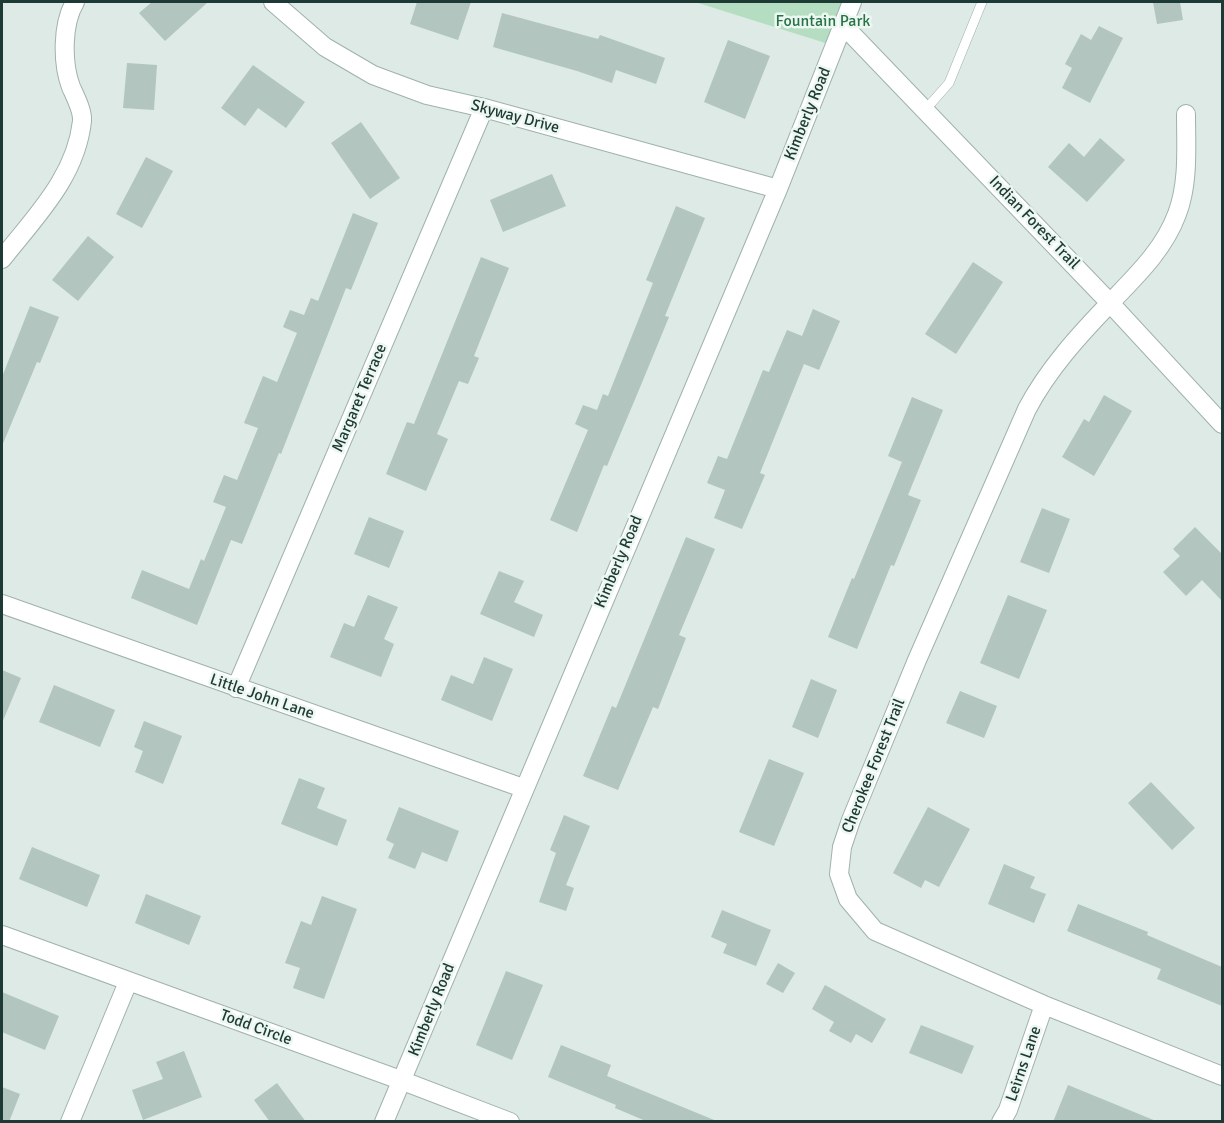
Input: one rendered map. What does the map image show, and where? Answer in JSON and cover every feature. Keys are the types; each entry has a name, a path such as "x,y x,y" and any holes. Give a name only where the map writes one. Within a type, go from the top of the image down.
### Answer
{"street":[{"path":"2,259 54,193 74,159 83,119 69,81 64,46 71,8 75,2"},
{"name":"Skyway Drive","path":"273,2 325,46 374,75 427,95 484,108 778,189"},
{"name":"Kimberly Road","path":"384,1122 523,788 778,189 852,2"},
{"name":"Indian Forest Trail","path":"843,24 1110,303 1222,424"},
{"name":"Margaret Terrace","path":"236,688 484,108"},
{"name":"Cherokee Forest Trail","path":"1186,114 1185,171 1178,212 1158,250 1074,343 1038,388 1027,409 917,660 851,820 842,848 839,874 848,898 874,931 1044,1005 1222,1076"},
{"name":"Little John Lane","path":"2,604 523,788"},
{"name":"Todd Circle","path":"2,935 510,1122"},
{"path":"70,1122 128,982"},
{"name":"Leirns Lane","path":"1001,1122 1008,1110 1044,1005"}],"lane":[{"path":"926,109 949,83 982,2"}],"green space":[{"name":"Fountain Park","path":"695,2 852,2 835,46"}],"building":[{"path":"152,2 208,2 165,41 139,13"},
{"path":"417,2 471,2 458,40 410,24"},
{"path":"1153,2 1180,2 1183,20 1157,24"},
{"path":"502,13 598,39 600,35 665,58 656,84 616,70 612,83 493,47"},
{"path":"1099,26 1123,38 1090,103 1062,88 1072,68 1065,64 1081,34 1091,40"},
{"path":"728,40 770,56 745,119 704,102"},
{"path":"127,63 157,65 154,110 123,108"},
{"path":"253,65 305,102 286,128 258,108 245,126 221,108"},
{"path":"361,122 400,178 370,199 331,143"},
{"path":"1100,138 1125,160 1087,202 1048,167 1069,143 1084,157"},
{"path":"146,157 173,171 142,228 116,214"},
{"path":"552,174 566,206 503,232 490,200"},
{"path":"676,206 705,218 665,316 669,317 577,532 550,520 588,430 575,424 583,405 597,410 603,394 608,396 653,283 646,280"},
{"path":"353,213 378,223 351,290 346,288 281,454 279,453 242,544 231,540 197,625 131,598 142,570 189,589 201,559 204,561 226,507 213,502 224,475 237,480 258,428 244,423 263,376 277,382 297,333 283,327 290,310 304,315 311,298 318,301"},
{"path":"88,236 114,257 78,301 52,280"},
{"path":"481,257 509,268 474,356 479,358 468,384 459,381 437,434 448,439 426,491 386,474 407,422 414,424"},
{"path":"973,262 1003,282 956,354 925,334"},
{"path":"30,306 59,317 40,363 37,362 2,446 2,377"},
{"path":"813,309 840,321 819,370 804,364 760,473 765,475 742,529 714,518 725,490 707,483 718,456 727,459 763,370 769,372 787,330 802,336"},
{"path":"1104,395 1132,411 1094,476 1062,457 1084,419 1089,422"},
{"path":"912,397 943,410 908,495 921,500 894,566 891,565 857,649 828,637 902,462 888,456"},
{"path":"1042,508 1070,519 1049,573 1020,562"},
{"path":"369,517 404,531 389,568 354,554"},
{"path":"1195,527 1222,554 1222,601 1202,580 1186,596 1163,572 1180,556 1173,549"},
{"path":"686,537 715,549 679,635 686,638 658,709 653,707 618,790 583,776 612,706 616,708"},
{"path":"499,571 524,581 514,602 543,615 534,637 480,614"},
{"path":"368,595 398,607 384,639 394,644 381,677 330,657 344,623 354,627"},
{"path":"1008,595 1047,610 1019,679 980,663"},
{"path":"484,657 513,669 492,721 441,700 451,675 473,684"},
{"path":"2,670 21,678 2,723"},
{"path":"811,679 837,690 818,738 792,727"},
{"path":"54,685 115,710 100,747 39,722"},
{"path":"960,691 997,706 984,738 946,723"},
{"path":"144,721 182,736 163,784 135,772 143,751 134,747"},
{"path":"769,759 804,773 774,846 739,832"},
{"path":"299,778 325,788 317,808 347,820 337,846 281,824"},
{"path":"1151,782 1195,828 1172,850 1128,803"},
{"path":"399,807 459,831 447,862 422,852 415,869 388,858 394,844 386,840"},
{"path":"928,807 970,829 939,887 925,880 921,888 893,873"},
{"path":"564,815 590,826 566,885 574,888 566,911 539,902 556,853 550,850"},
{"path":"32,847 100,875 87,907 19,879"},
{"path":"1004,864 1035,877 1030,888 1046,894 1034,923 988,904"},
{"path":"146,894 201,916 189,945 135,923"},
{"path":"322,896 357,909 324,999 293,988 300,968 285,963 301,921 311,925"},
{"path":"1078,904 1148,932 1147,935 1222,967 1222,1006 1157,979 1161,969 1067,931"},
{"path":"722,910 771,930 756,966 723,953 727,944 711,937"},
{"path":"778,963 795,973 783,993 766,984"},
{"path":"506,971 543,985 512,1060 476,1045"},
{"path":"825,985 886,1019 872,1043 856,1034 851,1043 829,1031 834,1022 812,1009"},
{"path":"2,992 59,1016 45,1050 2,1032"},
{"path":"921,1025 974,1046 962,1074 909,1053"},
{"path":"561,1045 611,1065 607,1076 719,1122 648,1122 615,1108 616,1105 548,1077"},
{"path":"184,1051 202,1097 143,1120 132,1090 163,1079 156,1062"},
{"path":"277,1083 306,1122 270,1122 254,1100"},
{"path":"1068,1085 1156,1121 1053,1122"},
{"path":"2,1087 20,1094 9,1122 2,1122"}]}
